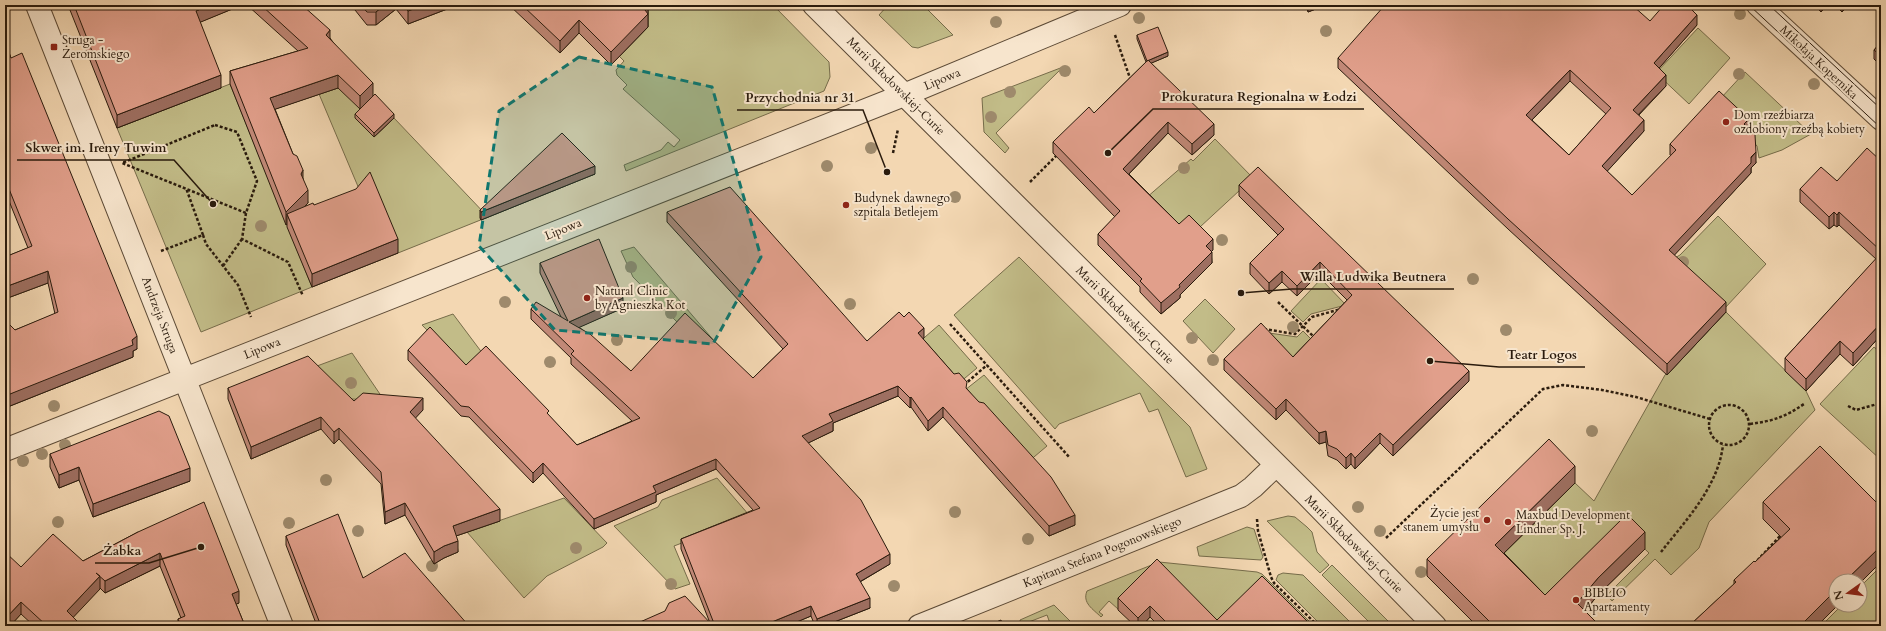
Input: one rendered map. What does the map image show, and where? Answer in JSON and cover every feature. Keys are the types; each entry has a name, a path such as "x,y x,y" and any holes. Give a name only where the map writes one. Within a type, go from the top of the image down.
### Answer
{"street":[{"name":"Andrzeja Struga","path":"37,5 282,626"},
{"name":"Marii Skłodowskiej-Curie","path":"814,5 1276,464 1435,626"},
{"name":"Lipowa","path":"5,450 904,95 1120,5"},
{"name":"Mikołaja Kopernika","path":"1758,5 1881,119"},
{"name":"Kapitana Stefana Pogonowskiego","path":"919,626 1242,496 1276,464"}],"path":[{"path":"1115,35 1131,82"},
{"path":"223,266 242,238 246,213 257,181 237,132 215,125 122,162 246,213"},
{"path":"893,153 898,129"},
{"path":"1028,184 1061,150"},
{"path":"186,188 206,244 238,286 252,317"},
{"path":"159,252 203,235"},
{"path":"242,238 288,262 303,296"},
{"path":"1278,302 1318,342"},
{"path":"1259,329 1295,334 1312,317 1346,308"},
{"path":"950,324 1070,458"},
{"path":"963,387 987,365"},
{"path":"1367,557 1543,389 1563,385 1602,390 1636,397 1710,419"},
{"path":"1848,406 1856,410 1881,403"},
{"path":"1750,424 1777,420 1804,404"},
{"path":"1731,405 1742,410 1747,415 1750,424 1748,434 1739,444 1732,446 1723,445 1714,439 1710,433 1710,419 1718,408 1731,405"},
{"path":"1661,552 1702,500 1718,465 1723,445"},
{"path":"1258,519 1258,531 1271,577 1274,582 1318,626"},
{"path":"1753,564 1780,536"}],"highlighted area":[{"path":"579,57 712,87 761,257 713,344 555,330 479,246 499,111"}],"shaded area":[{"path":"621,5 773,5 829,62 830,77 824,91 626,171 624,165 661,150 668,142 674,147 680,140 623,89 627,85 617,75 616,70 624,61 619,56 648,27"},
{"path":"888,5 923,5 953,35 918,48 912,47 879,15"},
{"path":"1698,28 1730,58 1689,104 1656,73"},
{"path":"1063,67 996,133 1009,148 1005,153 984,132 982,98"},
{"path":"1745,72 1811,134 1782,150 1759,158 1757,146 1747,135 1752,128 1721,98"},
{"path":"358,80 375,99 356,118 374,137 394,118 488,217 398,253 372,191 362,196 319,94"},
{"path":"230,84 312,287 201,332 117,128"},
{"path":"1215,139 1253,178 1200,227 1178,231 1146,198 1191,159 1193,161"},
{"path":"1718,216 1766,264 1725,308 1671,260 1680,255"},
{"path":"634,247 727,356 677,322 633,277 621,251"},
{"path":"1019,257 1190,427 1207,469 1186,477 1158,409 1149,412 1140,393 1059,424 1055,429 954,315"},
{"path":"1321,279 1346,305 1311,314 1303,322 1291,311"},
{"path":"1205,299 1235,329 1213,353 1183,321"},
{"path":"1726,312 1806,391 1815,410 1709,522 1699,548 1671,575 1655,559 1612,601 1607,595 1649,553 1626,531 1544,611 1495,562 1575,483 1594,501 1665,375"},
{"path":"453,314 483,354 466,370 422,325"},
{"path":"939,325 977,368 959,383 918,343"},
{"path":"1303,331 1312,340 1300,355 1288,360 1262,332 1297,337"},
{"path":"1874,347 1881,353 1881,460 1820,404"},
{"path":"352,353 384,400 350,399 317,366"},
{"path":"984,375 1047,446 1028,462 965,390"},
{"path":"717,478 762,530 724,527 674,546 690,584 675,589 614,526 658,507 662,500"},
{"path":"564,498 607,543 603,547 547,576 524,598 467,532"},
{"path":"1288,516 1295,517 1312,532 1317,552 1329,565 1320,573 1267,521"},
{"path":"1247,527 1254,529 1263,557 1261,560 1199,556 1197,547"},
{"path":"1159,562 1257,572 1262,574 1314,626 1223,626 1118,609 1109,601 1099,612 1103,615 1101,617 1087,602 1087,591"},
{"path":"1332,565 1393,626 1373,626 1322,575"},
{"path":"1881,566 1881,626 1821,626 1834,613 1868,613 1868,579"},
{"path":"1283,573 1303,575 1354,626 1322,626 1276,580 1278,575"},
{"path":"1054,605 1075,626 1051,626 1047,615 1021,625 1020,620"}],"building":[{"path":"74,5 210,5 196,11 221,75 117,115"},
{"path":"261,5 302,5 330,30 326,35 373,83 360,96 338,75 270,98 293,154 297,156 303,170 301,174 308,190 286,212 230,71 308,48"},
{"path":"361,5 384,5 376,12 367,12"},
{"path":"403,5 424,5 408,11"},
{"path":"522,5 645,5 648,7 645,10 648,14 611,52 579,20 560,41"},
{"path":"1385,5 1632,5 1650,21 1664,5 1687,5 1697,15 1654,63 1666,75 1633,110 1644,120 1602,166 1632,195 1676,150 1670,144 1719,91 1749,119 1744,124 1755,135 1756,152 1751,157 1751,163 1669,250 1726,302 1667,364 1508,219 1338,58","holes":["1570,70 1611,108 1569,155 1526,115"]},
{"path":"1158,27 1168,52 1147,61 1137,35"},
{"path":"5,42 11,58 22,53 137,336 132,340 133,345 5,396 5,320 15,330 58,312 48,271 5,287 5,257 32,246 5,179"},
{"path":"1881,42 1881,56 1874,50"},
{"path":"1148,60 1214,124 1192,144 1168,122 1123,169 1179,224 1189,215 1213,239 1206,246 1212,252 1179,285 1180,287 1161,303 1140,281 1142,279 1098,234 1120,211 1053,142 1089,107 1094,113"},
{"path":"375,94 394,114 374,133 355,114"},
{"path":"562,133 595,166 481,212 480,210"},
{"path":"1867,148 1881,161 1881,251 1839,212 1837,215 1834,212 1829,217 1800,189 1821,167 1837,181"},
{"path":"1258,167 1469,371 1393,445 1380,433 1355,458 1351,453 1346,458 1337,449 1328,445 1326,431 1319,433 1286,399 1276,409 1224,359 1261,323 1293,357 1352,295 1320,262 1297,286 1282,271 1269,283 1250,263 1284,229 1239,185"},
{"path":"370,172 398,239 312,274 287,214 313,203 314,205 356,189"},
{"path":"730,187 867,341 899,312 904,317 909,312 924,328 918,333 954,374 959,373 967,382 966,388 979,402 984,403 1051,477 1075,515 1049,526 943,407 928,421 911,397 910,398 898,386 829,414 833,421 802,436 861,500 890,554 856,574 870,598 817,619 811,606 762,626 715,626 681,539 760,508 716,459 653,486 656,492 594,519 543,463 533,473 469,407 461,406 408,350 430,327 466,365 486,346 549,411 547,413 577,445 640,418 571,354 574,351 531,309 536,302 568,321 540,263 599,239 623,298 569,322 590,334 631,371 685,313 753,378 788,344 667,212"},
{"path":"1881,253 1881,323 1853,353 1840,341 1806,379 1785,358"},
{"path":"308,356 354,401 363,393 423,398 410,412 500,509 453,526 458,541 444,546 434,552 405,503 385,512 381,472 339,428 334,432 321,417 251,447 228,388"},
{"path":"159,411 169,416 190,468 93,504 79,467 59,475 50,454"},
{"path":"1549,439 1575,466 1495,545 1545,595 1627,514 1645,532 1598,578 1577,603 1600,626 1494,626 1427,559"},
{"path":"1820,446 1881,507 1881,546 1853,573 1828,573 1828,598 1800,626 1689,626 1736,582 1734,580 1790,529 1763,502"},
{"path":"204,502 239,591 232,594 245,626 181,626 178,619 185,616 160,553 105,581 100,576 67,611 82,626 47,626 21,602 5,619 5,552 21,567 53,534 83,561 138,532"},
{"path":"338,514 363,578 405,553 469,626 321,626 286,536"},
{"path":"1157,559 1217,620 1262,576 1312,626 1170,626 1150,606 1138,618 1118,598"},
{"path":"685,596 713,626 631,626 665,611 669,603"},
{"path":"1001,620 1003,626 987,626"}],"tram line":[{"path":"1749,5 1881,128"},
{"path":"1769,5 1881,109"}],"place":[{"name":"Struga - Żeromskiego","path":"54,47"},
{"name":"Dom rzeźbiarza ozdobiony rzeźbą kobiety","path":"1726,122"},
{"name":"Prokuratura Regionalna w Łodzi","path":"1108,153"},
{"name":"Przychodnia nr 31","path":"887,172"},
{"name":"Skwer im. Ireny Tuwim","path":"213,204"},
{"name":"Budynek dawnego szpitala Betlejem","path":"846,205"},
{"name":"Willa Ludwika Beutnera","path":"1241,293"},
{"name":"Natural Clinic by Agnieszka Kot","path":"587,298"},
{"name":"Teatr Logos","path":"1430,361"},
{"name":"Życie jest stanem umysłu","path":"1487,520"},
{"name":"Maxbud Development Lindner Sp. J.","path":"1508,522"},
{"name":"Żabka","path":"201,547"},
{"name":"BIBLIO Apartamenty","path":"1576,600"}]}
